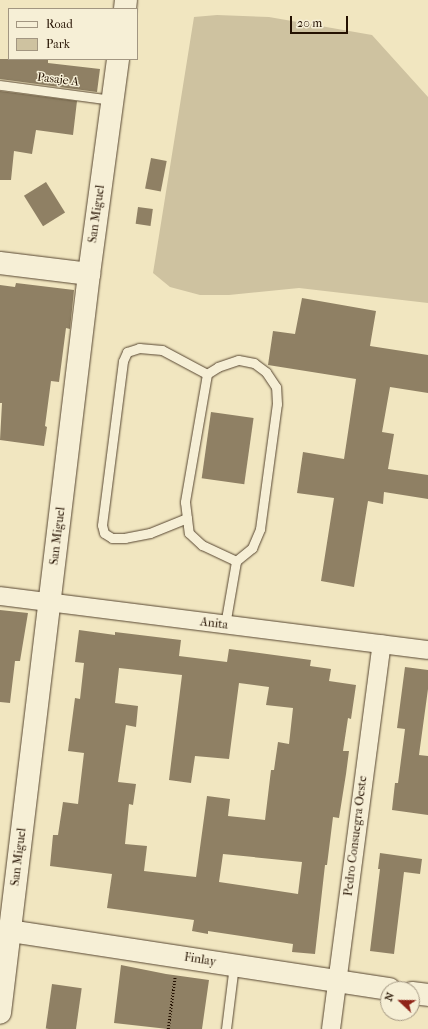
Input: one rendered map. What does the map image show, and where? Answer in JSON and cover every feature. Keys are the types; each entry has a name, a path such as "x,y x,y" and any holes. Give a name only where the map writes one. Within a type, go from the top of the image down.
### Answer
{"main road":[{"name":"San Miguel","path":"0,1009 89,274 118,60"},
{"path":"0,263 89,274"},
{"name":"Finlay","path":"10,931 380,987"}],"street":[{"name":"Anita","path":"0,596 428,650"},
{"name":"Pedro Consuegra Oeste","path":"331,1029 382,644"}],"lane":[{"name":"Pasaje A","path":"0,85 113,100"},
{"path":"187,518 150,533 125,538 112,538 104,533 102,525 123,362 127,352 139,348 162,350 208,374"},
{"path":"225,625 236,561 252,548 260,529 277,404 276,387 266,372 254,363 238,360 218,367 208,374 185,502 189,533 202,545 236,561"},
{"path":"226,1029 234,965"}],"path":[{"path":"168,1029 178,956"}],"green space":[{"path":"217,15 269,17 372,35 428,97 428,303 299,288 229,295 200,295 170,287 153,273 194,17"}],"building":[{"path":"0,59 48,60 48,63 100,69 97,92 0,79"},
{"path":"0,91 77,101 73,135 36,130 32,154 14,151 11,180 0,180"},
{"path":"151,158 167,161 161,191 145,188"},
{"path":"46,182 65,213 43,226 24,196"},
{"path":"138,207 153,209 150,226 136,224"},
{"path":"16,283 74,290 70,329 66,328 59,382 51,381 44,446 0,440 2,403 0,403 0,285 15,287"},
{"path":"302,298 376,311 370,346 428,355 428,393 390,387 382,432 394,434 388,469 428,475 428,499 384,492 383,504 368,501 354,587 321,581 334,498 297,493 303,452 344,459 356,379 268,365 273,331 295,334"},
{"path":"211,412 254,418 244,484 202,478"},
{"path":"0,610 28,613 20,661 15,661 10,703 0,702"},
{"path":"79,630 115,635 115,632 181,640 179,656 227,662 229,649 311,660 310,666 331,669 329,681 356,685 351,719 348,718 343,751 349,751 339,818 333,817 327,865 325,865 315,954 292,952 293,944 208,931 208,934 192,931 194,920 107,908 112,874 50,866 53,835 58,835 63,802 78,804 84,753 68,751 75,698 80,699 84,663 75,662","holes":["119,668 182,675 169,780 191,783 195,756 229,759 239,683 269,687 266,705 293,708 289,744 278,742 274,770 271,770 265,820 228,816 230,799 207,796 196,877 144,871 147,846 125,844 129,804 133,805 136,784 118,782 126,725 136,727 138,706 115,703","223,854 302,862 298,894 219,882"]},
{"path":"405,667 428,670 428,689 419,755 428,756 428,815 392,810 395,783 398,783 405,729 397,728"},
{"path":"380,853 422,859 420,874 404,872 394,954 370,951 380,869 378,869"},
{"path":"121,965 166,974 209,980 202,1029 168,1029 114,1023"},
{"path":"52,984 82,988 76,1029 46,1029"}]}
